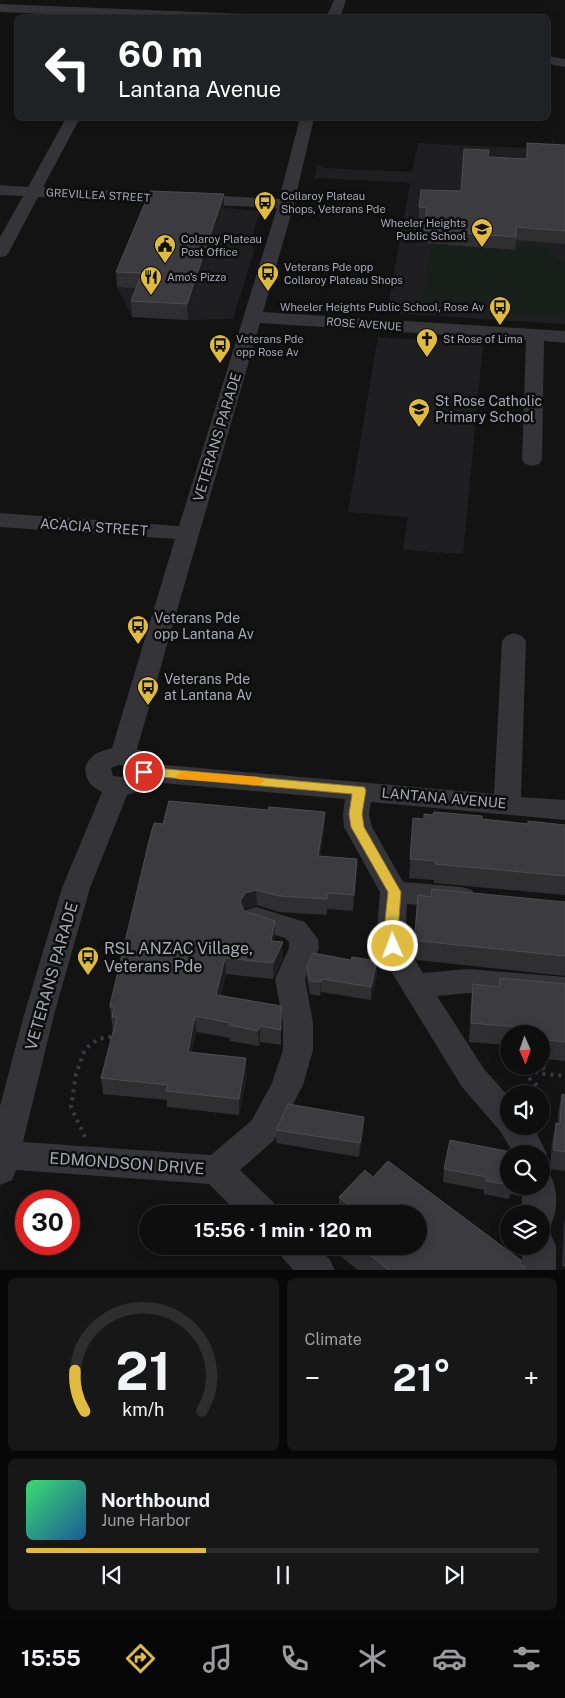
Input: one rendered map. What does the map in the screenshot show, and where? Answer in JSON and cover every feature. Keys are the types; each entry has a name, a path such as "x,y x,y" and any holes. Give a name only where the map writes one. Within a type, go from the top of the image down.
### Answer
{"street":[{"path":"0,8 128,15 136,0"},
{"path":"335,15 340,0"},
{"path":"550,60 565,63"},
{"path":"0,252 71,120"},
{"name":"VETERANS PARADE","path":"123,755 286,204 307,120"},
{"name":"GREVILLEA STREET","path":"0,190 286,204"},
{"name":"ROSE AVENUE","path":"253,317 565,337"},
{"path":"532,460 535,335"},
{"name":"ACACIA STREET","path":"0,520 188,533"},
{"path":"507,804 514,641"},
{"path":"123,755 136,758 141,762 144,772 131,785 117,787 103,782 97,773 102,762 108,758 123,755"},
{"name":"LANTANA AVENUE","path":"144,772 565,810"},
{"name":"VETERANS PARADE","path":"2,1162 39,1015 74,896 84,866 117,787"},
{"path":"359,790 356,814 358,827 394,892 391,931 393,946 415,986 473,1078 500,1110"},
{"path":"394,892 489,901"},
{"path":"217,1170 263,1130 287,1085 298,1050 298,1023 290,978 304,948 303,938 295,930 256,918"},
{"path":"415,986 446,982 491,981 565,989"},
{"name":"EDMONDSON DRIVE","path":"2,1162 98,1162 217,1170 253,1205"},
{"path":"303,1255 318,1270"},
{"path":"538,1270 539,1255"}],"path":[{"path":"98,1162 71,1107 76,1074 85,1049 98,1039 117,1035"},
{"path":"526,1075 537,1085"},
{"path":"550,1075 565,1076"}],"shaded area":[{"name":"Wheeler Heights Public School","path":"418,143 565,150 565,324 387,313 410,183 319,178 314,180 317,164 324,168 412,172"},
{"path":"151,206 260,211 251,240 254,251 233,319 188,320 132,317 117,287"},
{"path":"431,244 476,246 476,248 515,251 516,247 550,248 550,255 565,263 565,317 422,306"},
{"name":"St Rose Catholic Primary School","path":"378,337 483,344 463,554 403,550 408,517 348,512"}],"building":[{"path":"527,143 565,145 565,231 516,227 516,237 424,230 427,208 419,207 421,190 461,191 464,149 489,150 488,157 527,159"},
{"path":"150,191 224,194 187,304 131,301 142,273 116,272"},
{"path":"169,801 268,810 269,807 325,812 318,856 357,859 354,895 328,893 327,899 279,896 256,890 245,893 240,902 244,911 275,921 271,941 283,942 273,963 225,958 216,995 281,1006 281,1030 260,1026 258,1031 195,1016 188,1052 246,1058 239,1099 166,1091 168,1085 101,1078 117,1017 112,1017 114,1007 110,1007 110,1005 149,841 154,823 163,824"},
{"path":"434,812 482,816 482,819 528,824 528,821 565,825 565,876 435,864 436,861 410,859 413,818 424,819 424,814 433,815"},
{"path":"432,889 565,902 565,956 419,941 415,933 418,895 431,897"},
{"path":"313,953 351,960 352,957 377,961 371,987 322,979 321,982 310,981 307,966"},
{"path":"500,978 565,984 565,1042 550,1040 550,1025 500,1025 471,1023 473,984 499,987"},
{"path":"562,1094 565,1095 565,1152 554,1150 556,1123 560,1124"},
{"path":"288,1104 364,1117 360,1143 276,1130"},
{"path":"450,1140 500,1150 500,1183 486,1181 486,1177 444,1169"},
{"path":"388,1161 500,1245 500,1255 514,1255 522,1261 520,1263 525,1267 523,1270 389,1270 370,1255 427,1255 427,1205 347,1205 339,1197 365,1170 373,1177"}],"slow traffic":[{"path":"182,776 259,781"}],"place":[{"name":"Collaroy Plateau Shops, Veterans Pde","path":"265,221"},
{"name":"Wheeler Heights Public School","path":"482,248"},
{"name":"Colaroy Plateau Post Office","path":"165,264"},
{"name":"Veterans Pde opp Collaroy Plateau Shops","path":"268,292"},
{"name":"Amo's Pizza","path":"151,296"},
{"name":"Wheeler Heights Public School, Rose Av","path":"500,326"},
{"name":"St Rose of Lima","path":"427,358"},
{"name":"Veterans Pde opp Rose Av","path":"220,364"},
{"name":"St Rose Catholic Primary School","path":"419,428"},
{"name":"Veterans Pde opp Lantana Av","path":"138,645"},
{"name":"Veterans Pde at Lantana Av","path":"148,706"},
{"name":"RSL ANZAC Village, Veterans Pde","path":"88,976"}],"route":[{"path":"144,772 359,790 356,802 358,827 394,892 391,931 393,946"}]}
